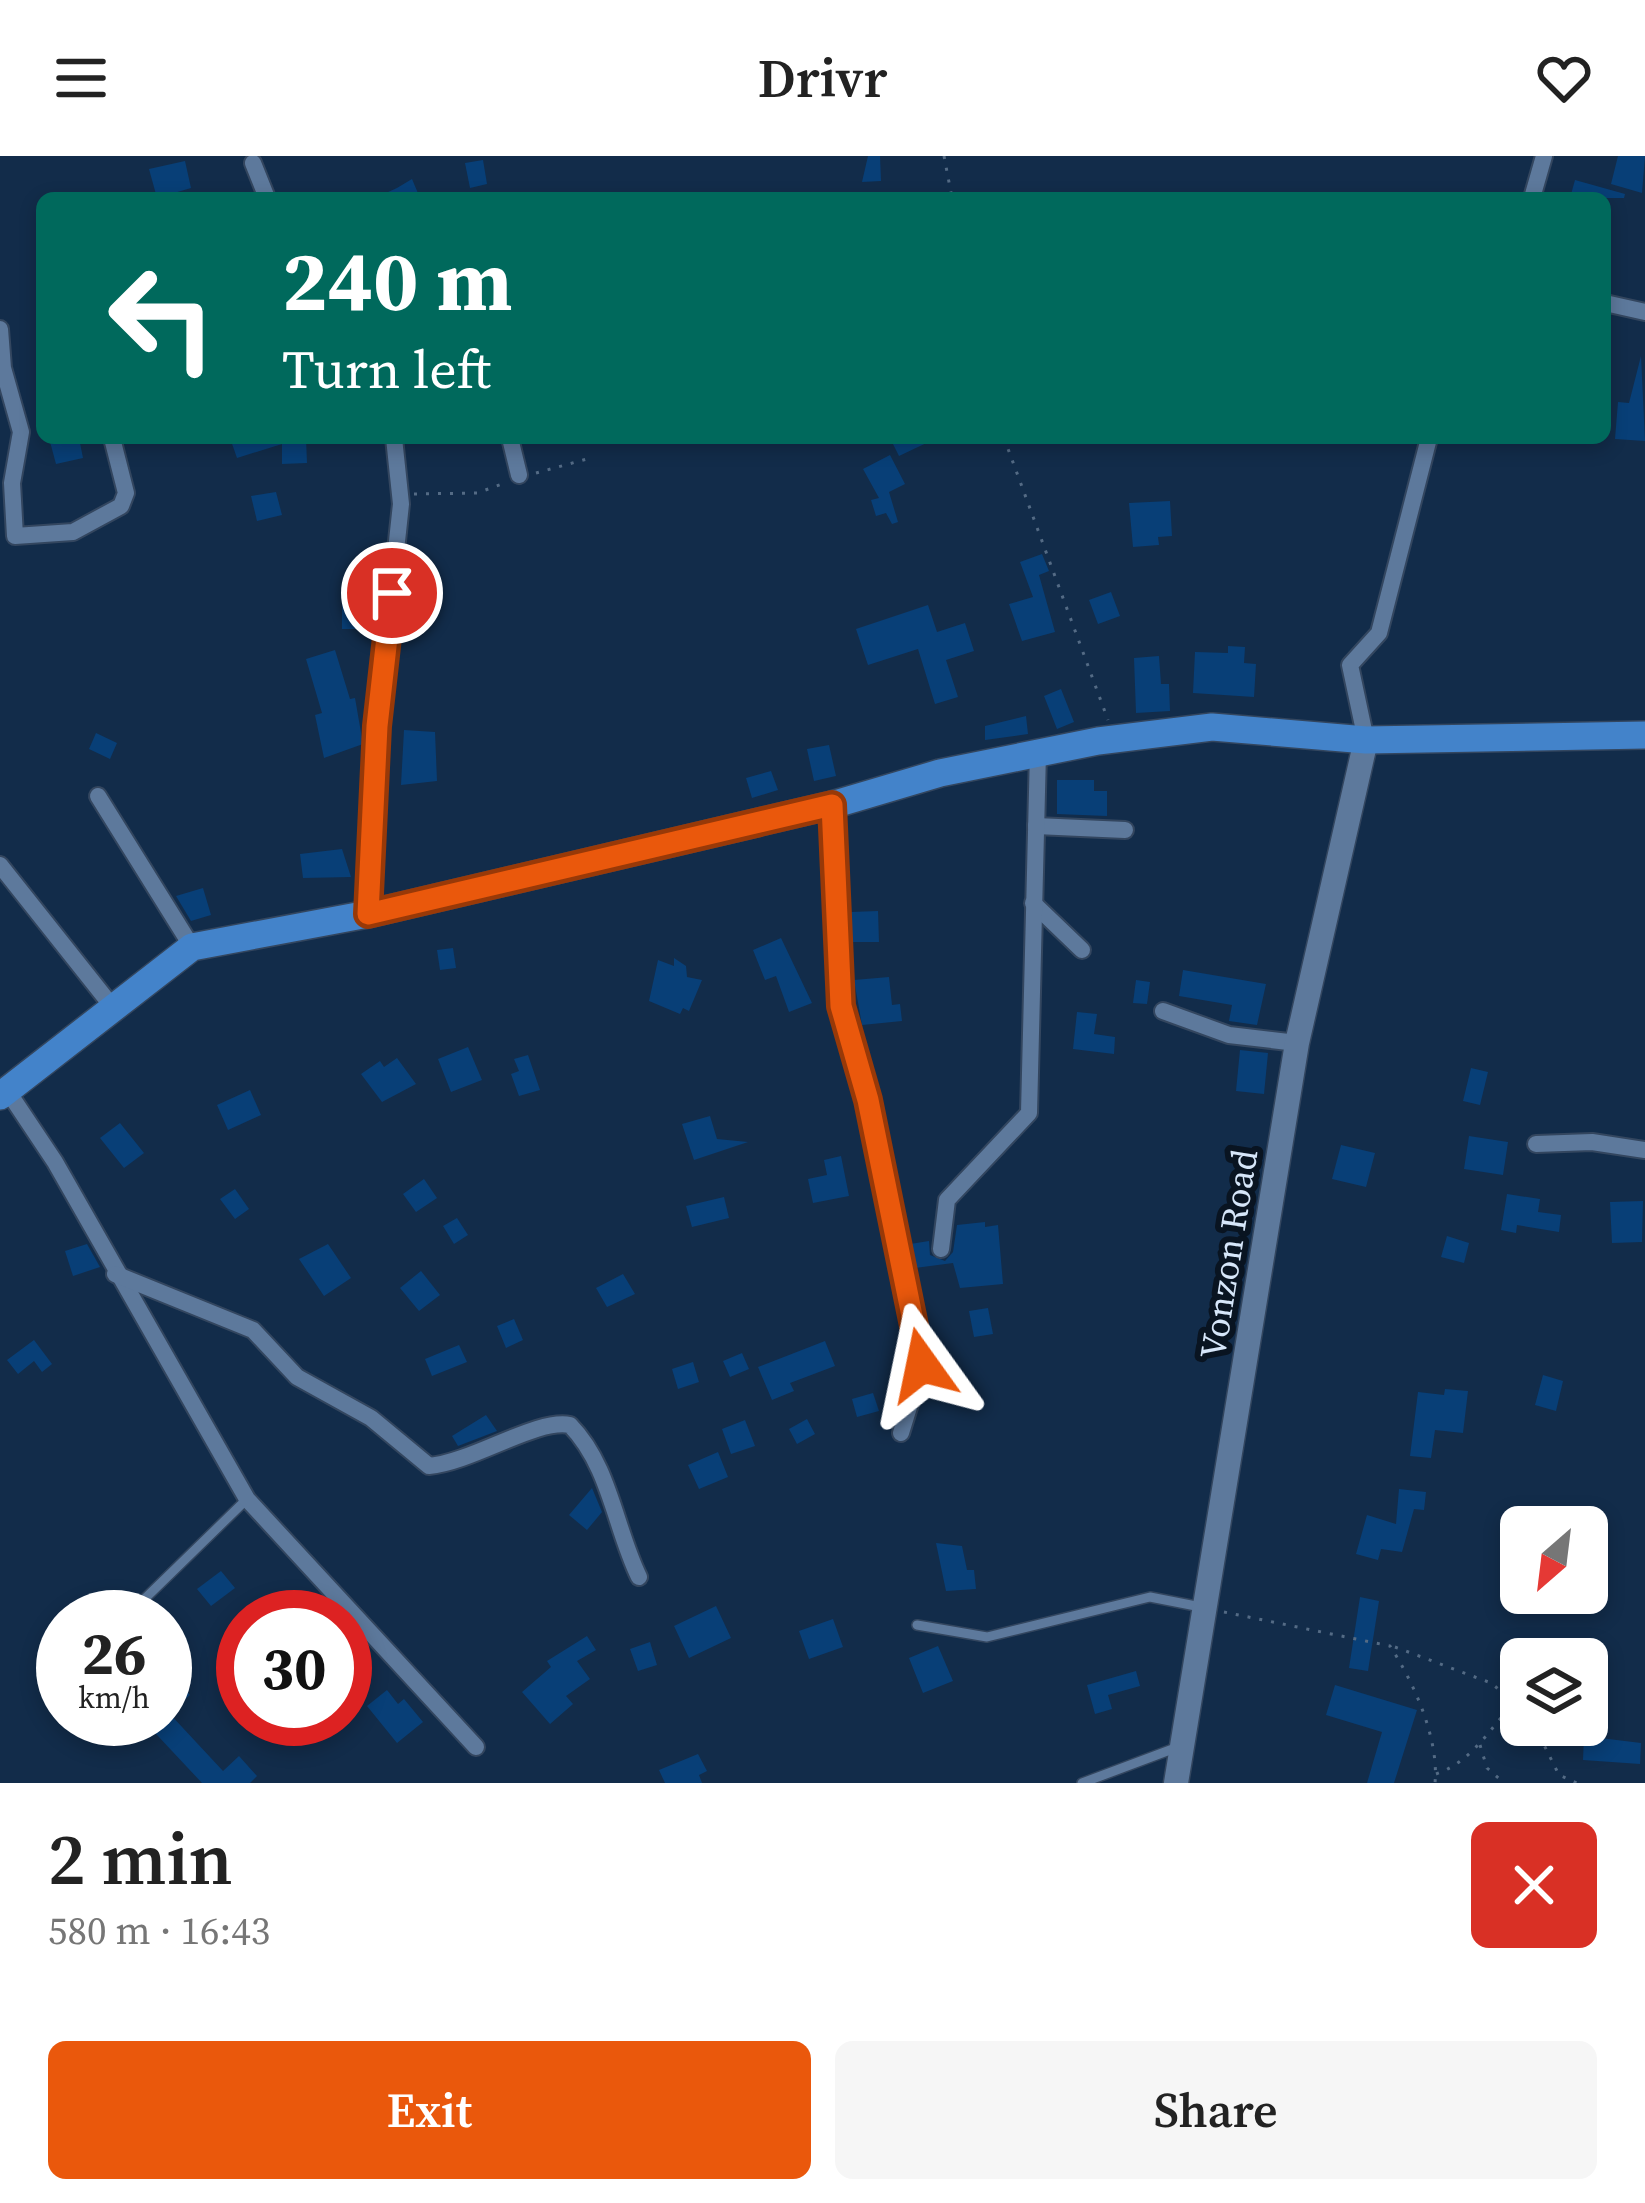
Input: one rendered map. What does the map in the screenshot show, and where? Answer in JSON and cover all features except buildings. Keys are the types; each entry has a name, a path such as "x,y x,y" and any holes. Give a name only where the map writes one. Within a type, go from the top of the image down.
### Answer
{"main road":[{"path":"3,1093 111,1005 192,947 368,914 1037,752 1212,727 1366,740 1645,735"}],"street":[{"path":"1534,192 1544,156"},
{"path":"253,163 265,192"},
{"path":"1611,304 1645,312"},
{"path":"0,329 3,368 21,432 11,483 15,536 73,532 121,506 126,493 114,444"},
{"path":"368,914 377,726 400,494 395,444"},
{"path":"511,444 519,475"},
{"path":"1366,740 1350,665 1379,633 1428,444"},
{"name":"Vonzon Road","path":"1176,1783 1297,1043 1366,740"},
{"path":"941,1249 947,1200 1029,1113 1037,752"},
{"path":"98,796 192,947"},
{"path":"832,805 841,1006 868,1100 922,1365 901,1433"},
{"path":"1036,826 1125,830"},
{"path":"0,865 111,1005"},
{"path":"1033,903 1082,950"},
{"path":"1163,1011 1228,1035 1297,1043"},
{"path":"3,1093 55,1162 248,1499 476,1747"},
{"path":"1536,1144 1592,1142 1645,1150"},
{"path":"115,1274 253,1330 297,1377 371,1418 428,1466 484,1454 554,1421 570,1425 613,1498 620,1539 639,1577"}],"lane":[{"path":"154,1590 248,1499"},
{"path":"917,1625 987,1637 1150,1597 1207,1608"},
{"path":"1082,1783 1183,1746"}],"path":[{"path":"944,156 951,192"},
{"path":"1006,444 1115,739"},
{"path":"400,494 478,493 519,475 552,472 587,459"},
{"path":"1207,1608 1390,1646 1500,1690"},
{"path":"1390,1646 1408,1674 1435,1783"},
{"path":"1436,1774 1454,1768 1500,1720"},
{"path":"1480,1745 1487,1768 1504,1783"},
{"path":"1544,1746 1559,1775 1577,1783"}],"route":[{"path":"392,593 377,726 368,914 832,805 841,1006 868,1100 922,1365"}]}
